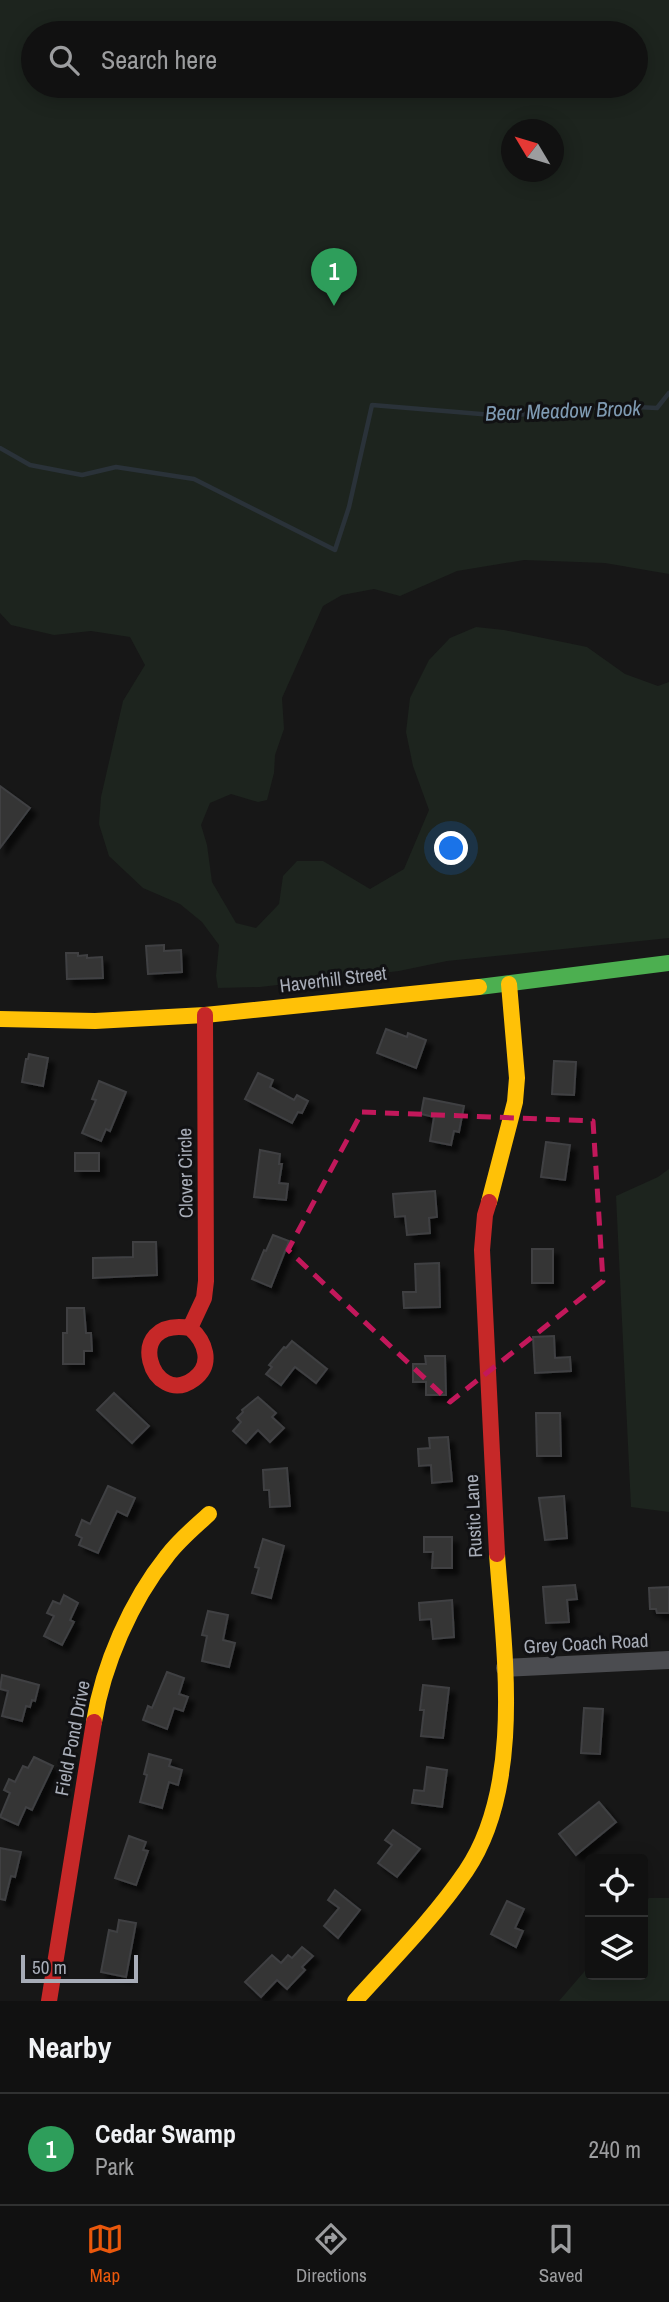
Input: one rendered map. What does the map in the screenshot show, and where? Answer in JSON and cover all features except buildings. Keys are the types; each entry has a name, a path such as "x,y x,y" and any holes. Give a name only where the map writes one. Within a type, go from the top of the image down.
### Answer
{"street":[{"name":"Haverhill Street","path":"0,1018 95,1021 205,1015 509,984 669,963"},
{"name":"Rustic Lane","path":"355,2001 451,1892 478,1850 495,1802 505,1751 505,1668 492,1488 482,1250 485,1215 515,1102 517,1079 509,984"},
{"name":"Clover Circle","path":"190,1328 204,1298 207,1258 205,1015"},
{"name":"Field Pond Drive","path":"49,2001 96,1710 106,1673 151,1580 175,1547 209,1514"},
{"name":"Grey Coach Road","path":"505,1668 669,1660"}],"highlighted area":[{"path":"362,1112 593,1121 603,1281 450,1402 288,1250"}],"shaded area":[{"path":"0,0 669,0 669,574 605,563 524,560 457,571 400,596 374,589 342,595 323,606 282,698 284,729 275,755 274,773 267,800 258,802 231,794 210,803 201,825 207,845 212,882 236,923 256,928 279,904 283,876 297,861 323,861 370,889 404,869 429,810 413,766 406,732 410,698 429,660 450,638 476,627 587,647 625,674 658,686 669,682 669,938 447,961 399,971 260,987 218,988 216,976 219,945 202,922 180,904 143,888 109,856 99,824 101,797 123,701 145,665 130,637 91,631 54,635 11,625 0,613"},
{"path":"669,1169 669,1512 631,1507 616,1196 658,1177"},
{"path":"669,1898 669,2001 559,2001 585,1971 585,1980 648,1980 648,1899"}],"waterway":[{"name":"Bear Meadow Brook","path":"0,448 30,465 82,475 116,467 194,479 335,550 349,507 372,405 505,416 615,406 657,408 669,393"}],"traffic: fast":[{"path":"479,987 669,963"}],"traffic: slow":[{"path":"489,1202 515,1102 517,1078 509,984"},
{"path":"0,1019 95,1021 205,1015 479,987"},
{"path":"94,1722 104,1678 130,1613 172,1550 209,1514"},
{"path":"355,2001 454,1888 484,1837 496,1799 503,1759 506,1717 506,1675 497,1554"}],"traffic: jam":[{"path":"190,1328 203,1346 204,1367 194,1379 179,1385 166,1383 156,1374 150,1361 150,1347 156,1336 169,1328 190,1328 204,1298 206,1281 205,1015"},
{"path":"489,1202 482,1250 497,1554"},
{"path":"49,2001 94,1722"}],"place":[{"name":"Cedar Swamp","path":"334,306"}]}
